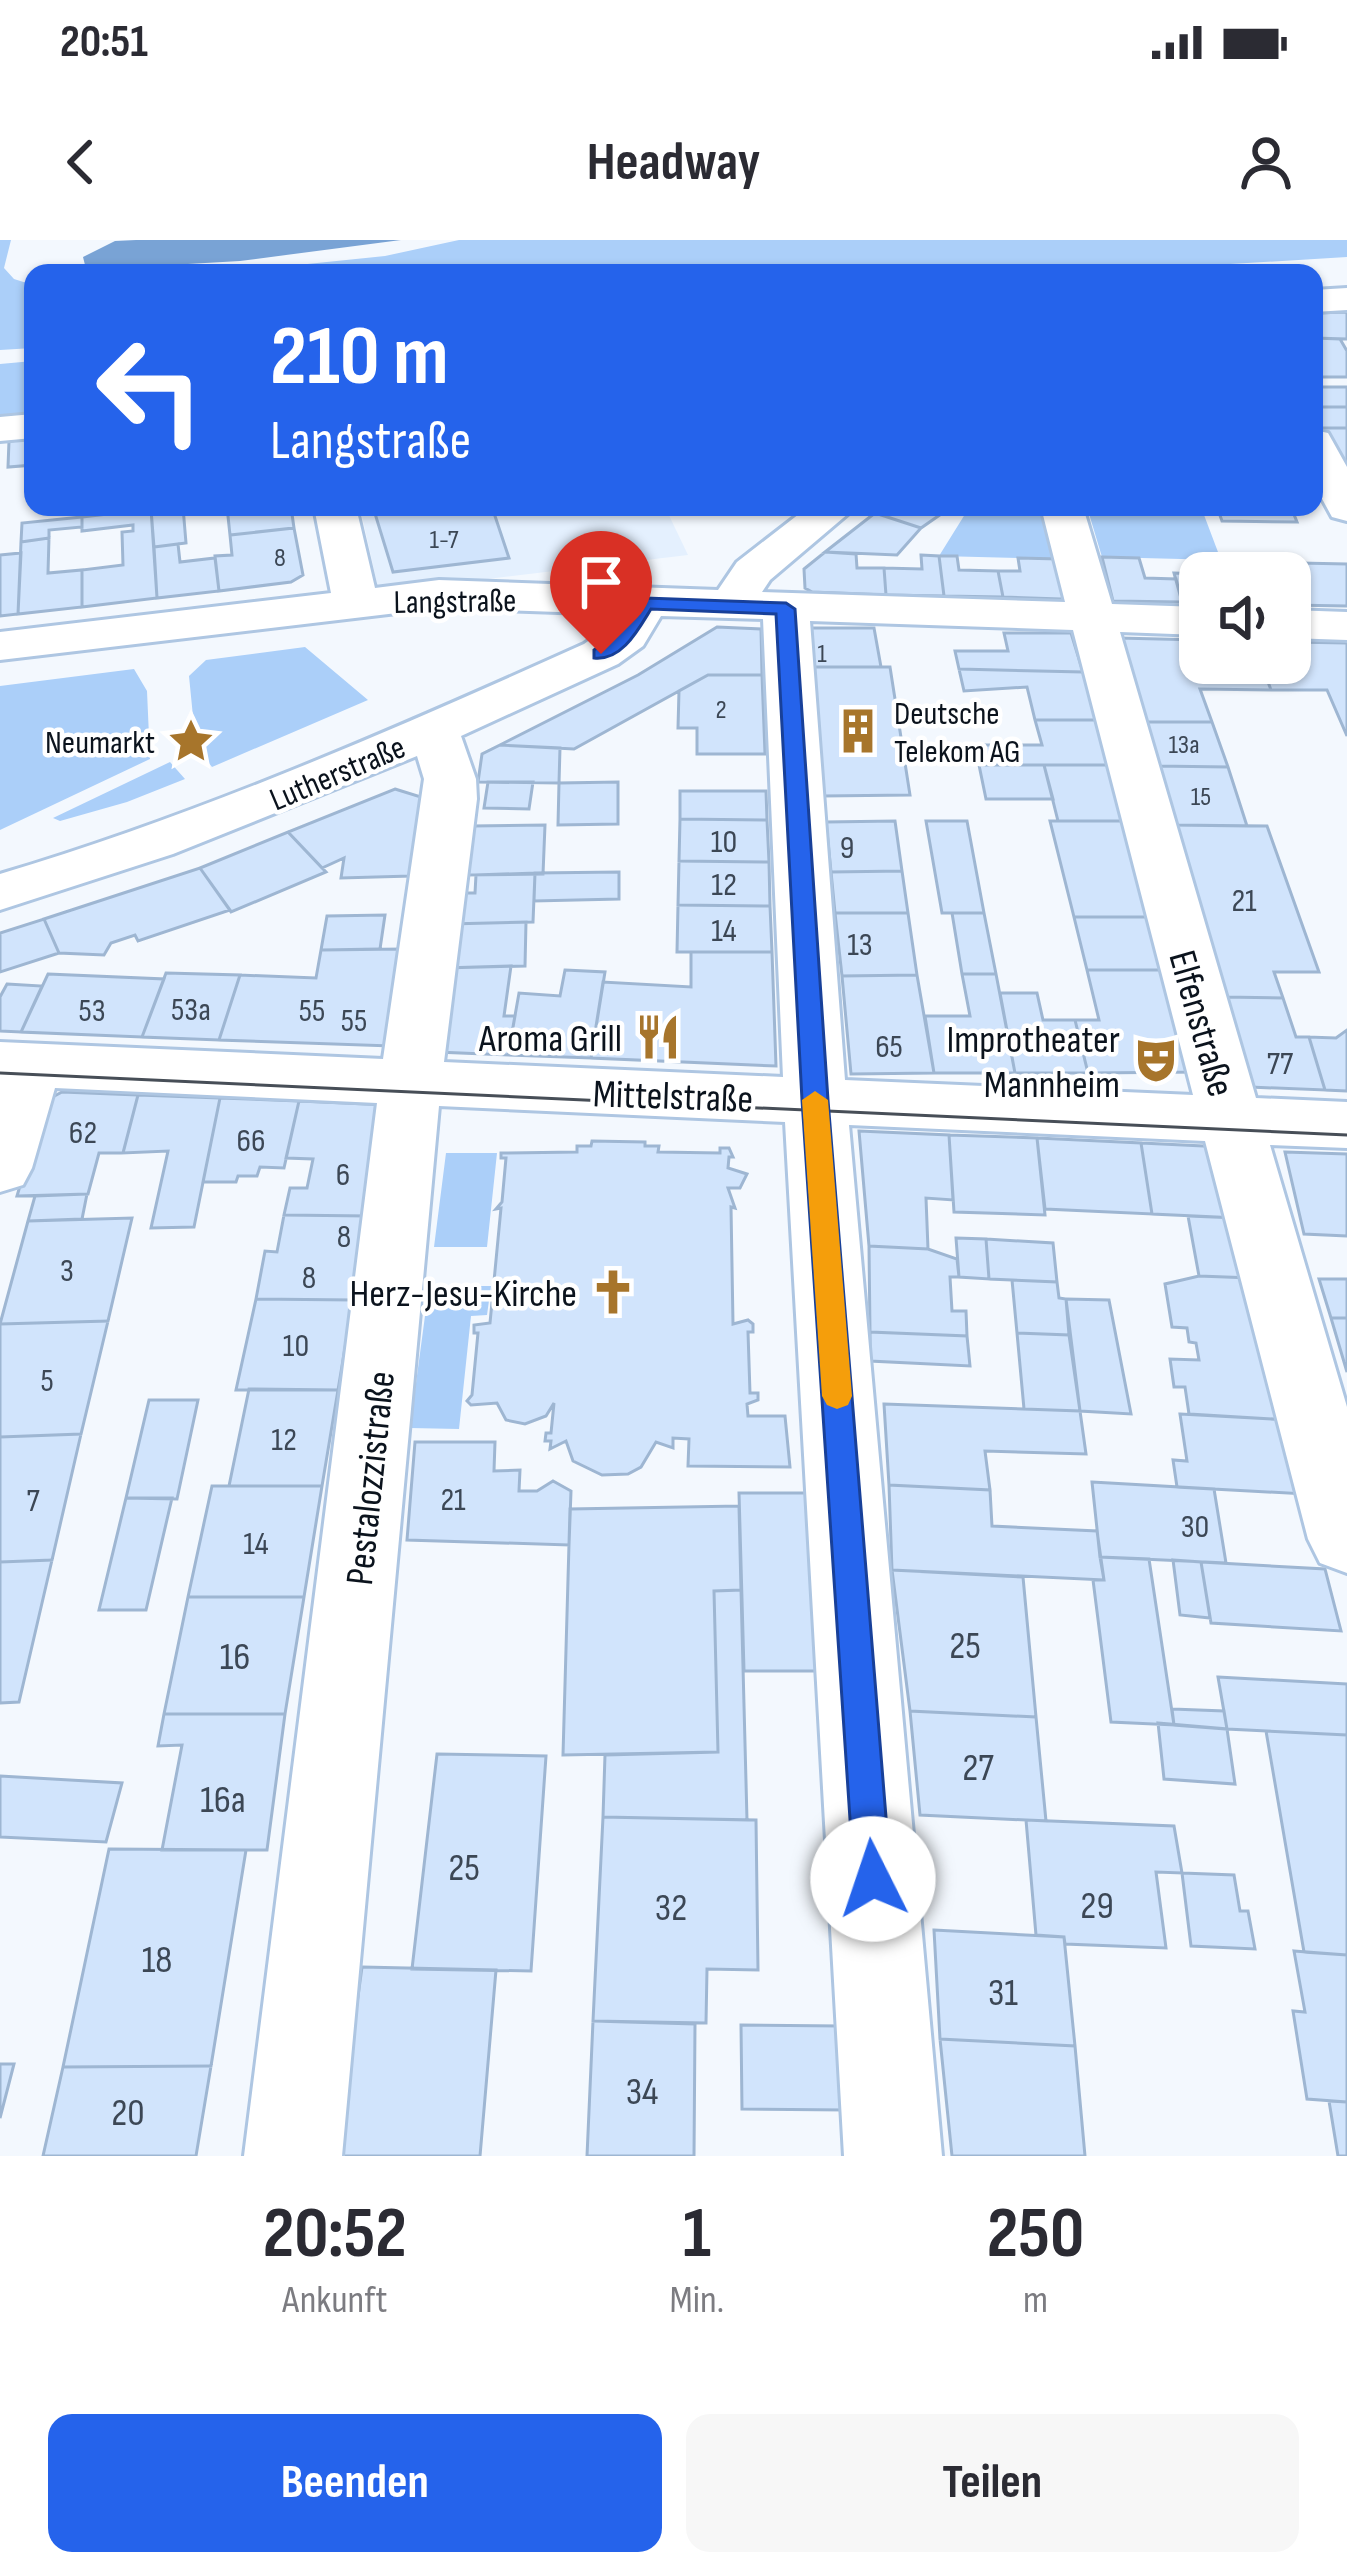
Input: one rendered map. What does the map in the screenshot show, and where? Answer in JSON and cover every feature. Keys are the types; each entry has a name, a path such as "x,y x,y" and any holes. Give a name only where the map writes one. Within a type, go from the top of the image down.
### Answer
{"street":[{"path":"1323,460 1347,508"},
{"path":"337,516 356,604"},
{"path":"824,516 753,571 815,1100 893,2156"},
{"name":"Elfenstraße","path":"1064,516 1347,1539"},
{"name":"Langstraße","path":"0,646 439,594 1179,620"},
{"name":"Lutherstraße","path":"0,892 170,838 343,772 601,654 626,636 645,603"},
{"path":"1311,625 1347,626"},
{"name":"Pestalozzistraße","path":"293,2156 410,1085 451,799 450,779 434,730"},
{"path":"0,1168 16,1065"},
{"name":"Mittelstraße","path":"16,1065 1347,1125"}],"shaded area":[{"path":"0,240 11,240 4,268 24,282 24,349 0,350"},
{"path":"401,240 240,261 85,264 83,257 115,241"},
{"path":"459,240 1347,240 1347,257 1231,264 307,264 385,256"},
{"path":"24,362 24,420 0,422 0,364"},
{"path":"362,516 669,516 688,555 379,592"},
{"path":"964,516 1047,516 1059,559 939,556"},
{"path":"1090,516 1204,516 1218,552 1179,552 1179,559 1102,557"},
{"path":"305,647 368,700 212,767 196,747 189,676 206,660"},
{"path":"134,669 147,691 150,759 0,830 0,686"},
{"path":"170,762 185,779 127,802 60,821 53,818"},
{"path":"446,1153 497,1153 487,1247 434,1247"},
{"path":"429,1286 491,1286 487,1315 471,1316 459,1429 410,1428"}],"building":[{"path":"1347,312 1347,339 1323,338 1323,313"},
{"path":"1323,338 1340,339 1347,351 1347,377 1323,377"},
{"path":"1323,387 1347,387 1347,407 1323,407"},
{"path":"1323,407 1347,407 1347,428 1323,428"},
{"path":"1323,428 1347,428 1347,481 1323,434"},
{"path":"24,440 24,466 8,467 9,441"},
{"path":"151,516 157,598 82,607 82,570 123,565 122,532 133,531 133,525 82,531 82,517"},
{"path":"152,516 184,516 186,543 154,547"},
{"path":"228,516 292,516 294,528 230,535"},
{"path":"376,516 495,516 509,558 393,572"},
{"path":"871,516 921,528 897,555 825,552"},
{"path":"884,516 938,516 921,528"},
{"path":"1220,516 1295,516 1297,522 1222,521"},
{"path":"82,517 82,527 49,530 49,538 21,542 22,523"},
{"path":"294,528 303,575 291,582 219,591 215,556 232,555 230,535"},
{"path":"49,538 48,573 82,570 82,607 18,614 21,542"},
{"path":"178,544 180,562 215,558 219,591 157,598 154,547"},
{"path":"825,552 856,554 857,568 884,568 886,595 805,588 804,569"},
{"path":"21,553 18,614 0,616 0,555"},
{"path":"921,555 939,556 944,596 886,595 884,568 922,569"},
{"path":"939,556 957,556 959,570 998,571 1003,597 944,596"},
{"path":"1102,557 1139,558 1145,578 1176,579 1179,590 1179,602 1113,601"},
{"path":"1018,558 1059,559 1067,595 1061,599 1003,597 998,571 1020,571"},
{"path":"1311,563 1347,564 1347,606 1311,605"},
{"path":"717,627 761,629 762,675 708,675 574,749 500,745 638,675"},
{"path":"805,628 874,628 881,667 810,667"},
{"path":"1004,633 1071,633 1083,672 959,669 955,651 1008,651"},
{"path":"1118,638 1179,639 1179,684 1269,684 1271,690 1200,689 1212,722 1142,722"},
{"path":"1311,642 1347,643 1347,736 1327,690 1271,690 1269,684 1311,684"},
{"name":"Deutsche Telekom AG","path":"810,667 890,667 910,795 823,796"},
{"path":"959,669 1083,672 1097,720 1035,720 1027,687 964,691"},
{"path":"708,675 762,675 765,754 697,754 697,728 678,728 679,691"},
{"path":"1035,720 1097,720 1110,765 979,765 975,745 1042,745"},
{"path":"1142,722 1212,722 1228,767 1156,766"},
{"path":"500,745 560,748 559,783 478,782 482,754"},
{"path":"979,765 1044,765 1053,799 986,799"},
{"path":"1044,765 1110,765 1126,821 1058,821"},
{"path":"1156,766 1228,767 1247,826 1173,825"},
{"path":"488,782 533,782 529,809 484,808"},
{"path":"618,782 618,824 558,825 559,783"},
{"path":"395,789 421,797 411,876 341,878 344,858 322,868 288,832"},
{"path":"680,791 766,791 767,820 680,819"},
{"path":"680,819 767,820 769,862 679,861"},
{"path":"895,821 902,871 831,872 826,822"},
{"path":"926,821 967,821 984,913 942,913"},
{"path":"1050,821 1126,821 1155,917 1074,917"},
{"path":"545,825 543,874 464,875 472,826"},
{"path":"1173,825 1267,826 1319,972 1274,972 1283,998 1224,997"},
{"path":"288,832 326,872 231,912 200,868"},
{"path":"679,861 769,862 770,906 678,905"},
{"path":"200,868 230,910 138,941 135,935 111,943 104,955 59,953 44,919"},
{"path":"902,871 908,913 835,913 831,872"},
{"path":"619,872 619,899 534,901 535,873"},
{"path":"535,873 533,922 449,924 452,893 475,893 476,875"},
{"path":"678,905 770,906 772,952 677,952"},
{"path":"835,913 908,913 917,975 842,976"},
{"path":"952,913 984,913 996,974 962,974"},
{"path":"385,915 380,949 321,950 327,916"},
{"path":"1074,917 1155,917 1170,970 1087,970"},
{"path":"44,919 59,953 0,972 0,933"},
{"path":"526,922 525,966 444,968 449,924"},
{"path":"402,949 391,1046 219,1040 240,975 316,978 321,950"},
{"path":"691,952 772,952 776,1066 591,1058 603,982 691,987"},
{"path":"511,966 504,1016 515,1016 508,1055 437,1052 444,968"},
{"path":"565,970 605,972 591,1058 508,1055 519,993 560,996"},
{"path":"1087,970 1170,970 1201,1072 1088,1073 1075,1020 1099,1020"},
{"path":"166,973 240,975 219,1040 142,1037"},
{"path":"48,974 164,979 142,1037 21,1032"},
{"path":"962,974 996,974 1015,1073 934,1073 925,1016 970,1016"},
{"path":"917,975 934,1073 851,1074 842,976"},
{"path":"7,984 42,986 21,1032 0,1031 0,997"},
{"path":"1000,993 1037,993 1043,1020 1075,1020 1088,1073 1015,1073"},
{"path":"1224,997 1283,998 1296,1037 1309,1037 1325,1090 1250,1087"},
{"path":"1347,1030 1347,1091 1325,1090 1309,1037 1336,1038"},
{"path":"62,1092 138,1095 123,1153 99,1153 88,1194 17,1196 45,1101"},
{"path":"138,1095 220,1098 194,1227 151,1228 168,1151 123,1153"},
{"path":"220,1098 299,1101 284,1168 260,1167 257,1176 238,1176 236,1182 203,1182"},
{"path":"299,1101 388,1105 367,1216 284,1215 290,1188 307,1188 313,1159 286,1158"},
{"path":"859,1131 949,1135 953,1200 926,1198 928,1249 869,1246"},
{"path":"949,1135 1037,1138 1045,1215 954,1212"},
{"path":"1037,1138 1141,1143 1152,1214 1045,1209"},
{"name":"Herz-Jesu-Kirche","path":"592,1141 645,1142 645,1146 659,1146 658,1152 720,1153 720,1148 729,1148 733,1157 729,1157 728,1168 747,1174 740,1188 728,1188 735,1208 731,1207 733,1324 748,1320 753,1324 753,1332 748,1332 750,1393 758,1393 758,1400 747,1404 748,1416 785,1416 790,1467 688,1466 689,1439 673,1438 673,1448 656,1442 641,1467 628,1474 602,1475 573,1461 566,1441 550,1449 551,1441 545,1441 546,1433 551,1433 554,1403 546,1416 525,1424 506,1420 497,1403 471,1405 467,1401 472,1395 478,1333 474,1325 490,1323 501,1208 496,1209 502,1202 506,1158 501,1153 577,1152 577,1146 591,1146"},
{"path":"1141,1143 1224,1147 1238,1218 1152,1214"},
{"path":"1285,1152 1347,1154 1347,1236 1304,1234"},
{"path":"87,1194 82,1219 28,1221 35,1196"},
{"path":"284,1215 367,1216 353,1300 256,1299 265,1251 277,1252"},
{"path":"1188,1216 1238,1218 1251,1278 1199,1276"},
{"path":"132,1218 108,1321 0,1324 28,1221"},
{"path":"956,1238 986,1239 989,1279 959,1277"},
{"path":"986,1239 1053,1243 1057,1282 989,1279"},
{"path":"869,1246 928,1249 957,1259 959,1277 950,1277 952,1311 966,1311 967,1336 870,1332"},
{"path":"1199,1276 1251,1278 1289,1420 1189,1414 1185,1387 1174,1387 1170,1359 1199,1360 1196,1343 1189,1342 1187,1328 1172,1327 1165,1284"},
{"path":"1319,1279 1347,1279 1347,1318 1331,1318"},
{"path":"1012,1280 1057,1282 1059,1298 1066,1299 1069,1335 1017,1333"},
{"path":"256,1299 353,1300 338,1390 236,1390"},
{"path":"1066,1299 1109,1300 1131,1414 1080,1411"},
{"path":"1331,1318 1347,1318 1347,1372"},
{"path":"108,1321 81,1434 0,1437 0,1324"},
{"path":"870,1332 967,1336 970,1366 870,1361"},
{"path":"1017,1333 1069,1335 1080,1411 1024,1409"},
{"path":"249,1389 338,1390 322,1486 229,1486"},
{"path":"149,1400 198,1400 177,1499 126,1498"},
{"path":"884,1404 1080,1411 1086,1454 985,1451 990,1490 889,1485"},
{"path":"1180,1414 1289,1420 1305,1494 1177,1487 1173,1460 1187,1461"},
{"path":"81,1434 52,1560 0,1562 0,1437"},
{"path":"415,1442 495,1442 494,1471 520,1470 519,1491 537,1491 553,1481 571,1491 569,1545 407,1540"},
{"path":"1092,1482 1214,1489 1226,1563 1100,1557"},
{"path":"889,1485 990,1490 992,1526 1097,1531 1104,1580 892,1570"},
{"path":"212,1486 322,1486 304,1597 188,1597"},
{"path":"739,1493 812,1493 824,1671 744,1671"},
{"path":"126,1498 172,1498 146,1610 99,1610"},
{"path":"739,1506 741,1590 714,1591 718,1752 563,1755 570,1509"},
{"path":"1100,1557 1149,1559 1174,1725 1111,1722 1093,1580 1104,1580"},
{"path":"52,1560 19,1702 0,1703 0,1562"},
{"path":"1173,1560 1201,1562 1210,1618 1180,1615"},
{"path":"1201,1562 1325,1569 1341,1631 1211,1623"},
{"path":"892,1570 1023,1577 1036,1717 910,1711"},
{"path":"741,1590 747,1820 603,1817 605,1755 718,1752 714,1591"},
{"path":"188,1597 304,1597 285,1714 164,1714"},
{"path":"1218,1677 1347,1684 1347,1735 1227,1729"},
{"path":"1172,1709 1224,1711 1227,1729 1174,1725"},
{"path":"910,1711 1036,1717 1046,1821 920,1815"},
{"path":"164,1714 285,1714 267,1850 162,1850 182,1745 158,1746"},
{"path":"1158,1723 1227,1729 1235,1784 1164,1779"},
{"path":"1266,1731 1347,1735 1347,1955 1304,1952"},
{"path":"437,1754 546,1756 531,1971 412,1969"},
{"path":"0,1776 122,1783 106,1842 0,1837"},
{"path":"603,1817 756,1820 758,1970 707,1969 706,2023 593,2021"},
{"path":"1026,1820 1174,1826 1182,1873 1156,1872 1166,1948 1065,1944 1064,1937 1036,1935"},
{"path":"109,1849 246,1850 211,2066 63,2067"},
{"path":"1182,1873 1234,1875 1240,1911 1248,1911 1255,1949 1191,1946"},
{"path":"934,1930 1064,1937 1075,2046 940,2039"},
{"path":"1294,1951 1347,1955 1347,2102 1307,2099 1293,2011 1305,2012"},
{"path":"362,1967 496,1970 480,2156 336,2156"},
{"path":"593,2021 695,2024 694,2156 587,2156"},
{"path":"741,2025 840,2026 845,2110 742,2109"},
{"path":"940,2039 1075,2046 1085,2156 952,2156"},
{"path":"0,2064 14,2064 0,2118"},
{"path":"211,2066 196,2156 43,2156 63,2067"},
{"path":"1329,2101 1347,2102 1347,2156 1338,2156"}],"tram line":[{"path":"0,1073 1347,1135"}],"slow traffic":[{"path":"815,1100 837,1396"}],"place":[{"name":"Deutsche Telekom AG","path":"858,731"},
{"name":"Neumarkt","path":"191,741"},
{"name":"Aroma Grill","path":"658,1037"},
{"name":"Improtheater Mannheim","path":"1156,1060"},
{"name":"Herz-Jesu-Kirche","path":"613,1292"}],"route":[{"path":"601,654 626,636 645,603 786,609 815,1100 873,1879"}]}
